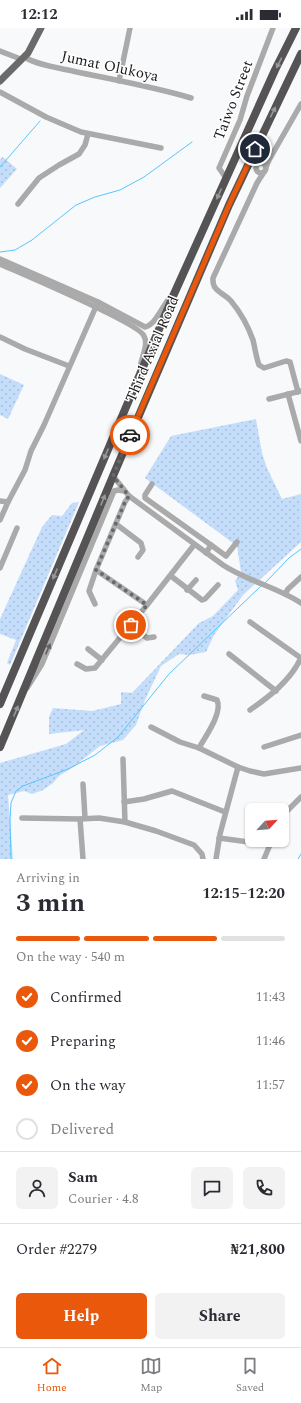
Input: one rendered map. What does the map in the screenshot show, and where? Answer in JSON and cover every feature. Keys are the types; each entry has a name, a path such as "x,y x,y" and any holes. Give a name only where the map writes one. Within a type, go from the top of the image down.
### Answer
{"highway":[{"name":"Third Axial Road","path":"0,704 4,685 174,294 275,70 296,28"},
{"name":"Third Axial Road","path":"0,747 113,476 226,212 301,54"}],"main road":[{"path":"0,76 21,58 36,28"},
{"path":"0,81 33,45 41,28"}],"street":[{"path":"119,81 130,28"},
{"name":"Taiwo Street","path":"226,178 220,168 240,120 247,96 273,28"},
{"name":"Jumat Olukoya","path":"0,51 51,66 166,90 191,98"},
{"path":"0,92 46,117 88,134 161,148"},
{"path":"269,400 300,391 292,363 286,361 264,368 259,365 253,340 245,322 230,300 215,288 213,278 257,183 261,168 269,160 301,104"},
{"path":"18,204 39,178 58,165 79,154 86,145 88,134"},
{"path":"250,160 261,168"},
{"path":"245,171 261,168"},
{"path":"0,259 145,327 150,326 154,322 166,301 174,294"},
{"path":"0,264 97,305 142,331 146,342 139,376"},
{"path":"0,520 25,470 31,451 97,305"},
{"path":"0,337 25,349 69,366"},
{"path":"288,394 301,441"},
{"path":"113,476 129,496 194,545 230,569 301,603"},
{"path":"152,484 145,495 145,498 226,556 237,542"},
{"path":"22,695 42,664 114,492 124,490"},
{"path":"96,604 89,591 96,570 129,496"},
{"path":"0,500 8,502"},
{"path":"116,524 141,543 143,550 138,557"},
{"path":"0,568 17,528"},
{"path":"77,664 86,669 95,668 194,545"},
{"path":"206,553 211,545"},
{"path":"96,570 147,605"},
{"path":"170,576 202,600 205,599 218,585"},
{"path":"286,595 288,589 301,577"},
{"path":"188,590 196,580"},
{"path":"286,595 301,607"},
{"path":"250,622 301,658 294,670 276,691 250,710"},
{"path":"131,625 147,638 154,637"},
{"path":"88,649 102,660"},
{"path":"229,654 276,691"},
{"path":"199,748 215,720 218,703 217,700 204,696"},
{"path":"151,727 180,742 199,748 238,767 264,774 301,768"},
{"path":"264,747 301,735"},
{"path":"123,759 125,822"},
{"path":"216,859 225,812 238,767"},
{"path":"83,784 83,859"},
{"path":"124,802 144,799 172,791 225,812"},
{"path":"289,809 301,796"},
{"path":"22,818 99,818 125,822 156,831 194,845 202,854 203,859"},
{"path":"219,838 245,840"},
{"path":"264,859 269,847"}],"shaded area":[{"path":"3,157 17,169 0,188 0,159"},
{"path":"0,374 24,385 8,419 0,415"},
{"path":"256,419 262,453 267,468 282,499 301,494 301,542 243,595 214,635 206,652 189,655 179,654 161,666 145,700 136,725 123,740 100,746 72,768 59,776 53,783 43,790 32,794 24,791 8,795 13,859 0,859 0,763 66,744 84,730 49,734 49,717 53,708 92,711 121,704 121,692 132,693 199,623 213,616 238,590 235,581 241,572 237,546 145,478 171,436"},
{"path":"79,502 10,665 7,663 16,640 0,634 0,619 42,527 52,515 62,516 72,503"}],"waterway":[{"path":"0,167 40,121"},
{"path":"0,252 15,250 32,240 76,205 95,197 120,190 144,177 192,142"},
{"path":"265,583 289,558 301,549"},
{"path":"11,859 11,803 16,791 23,786 68,769 95,755 118,737 169,674 261,586"},
{"path":"298,859 301,854"}],"way so far":[{"path":"130,435 113,476 129,496 125,502 96,570 147,605 131,625"}],"route":[{"path":"130,435 229,205 255,149"}]}
